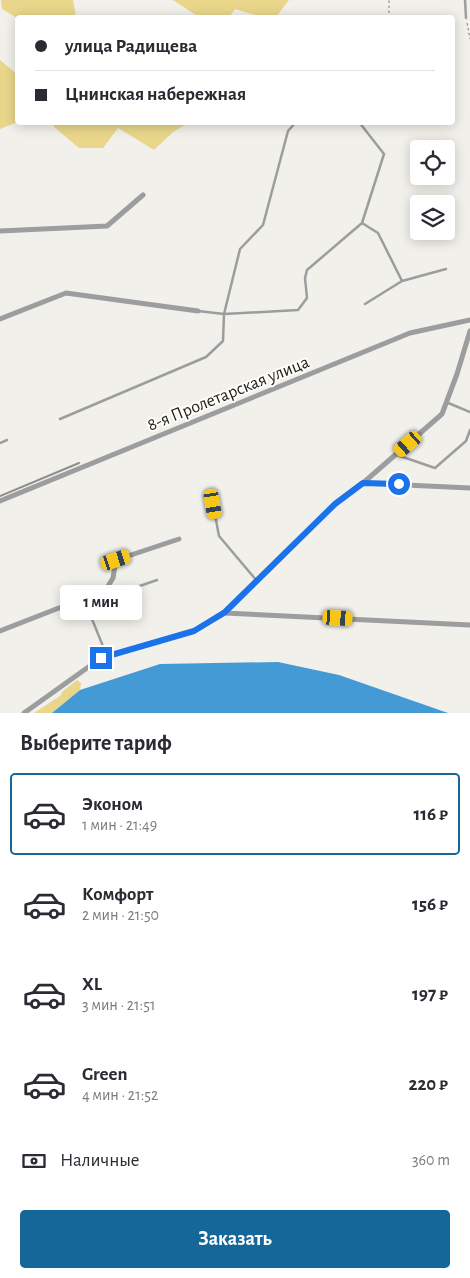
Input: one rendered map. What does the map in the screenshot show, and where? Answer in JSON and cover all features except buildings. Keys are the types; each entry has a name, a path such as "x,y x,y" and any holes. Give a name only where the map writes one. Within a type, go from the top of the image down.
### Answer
{"street":[{"path":"0,230 107,226 143,196"},
{"path":"0,319 66,293 198,311"},
{"name":"8-я Пролетарская улица","path":"0,501 410,333 470,320"},
{"path":"24,713 101,658 194,631 225,612 335,504 363,483 442,414 468,344 470,331"},
{"path":"363,483 470,488"},
{"path":"0,631 64,606 102,596 113,578 116,560 179,539"},
{"path":"225,612 470,625"}],"lane":[{"path":"465,0 466,18"},
{"path":"60,419 206,358 224,341 224,314 240,249 263,225 288,131 293,125"},
{"path":"198,311 224,314 298,310 307,298 305,278 307,270 362,223 384,154 361,125"},
{"path":"362,223 378,233 402,281"},
{"path":"365,304 402,281 446,268"},
{"path":"446,402 470,412"},
{"path":"396,454 436,468 466,441 470,430"},
{"path":"0,443 7,440"},
{"path":"213,504 219,536 257,581"},
{"path":"102,596 112,596 157,580"},
{"path":"84,601 107,656"}],"path":[{"path":"389,0 389,15"},
{"path":"466,18 470,39"}],"shaded area":[{"path":"1,0 73,0 76,15 15,15 15,17 2,9"},
{"path":"173,0 289,0 278,15 255,15 235,9 231,15 196,15"},
{"path":"0,60 15,72 15,123 0,129"},
{"path":"54,125 185,125 173,132 154,150 118,128 103,148 79,148"},
{"path":"77,680 81,683 80,690 52,713 34,713 60,696 63,691"}],"water":[{"path":"278,662 339,675 448,713 52,713 80,690 160,664"}],"railway":[{"path":"0,496 79,463"}],"route":[{"path":"101,658 194,631 225,612 335,504 363,483 399,484"}]}
